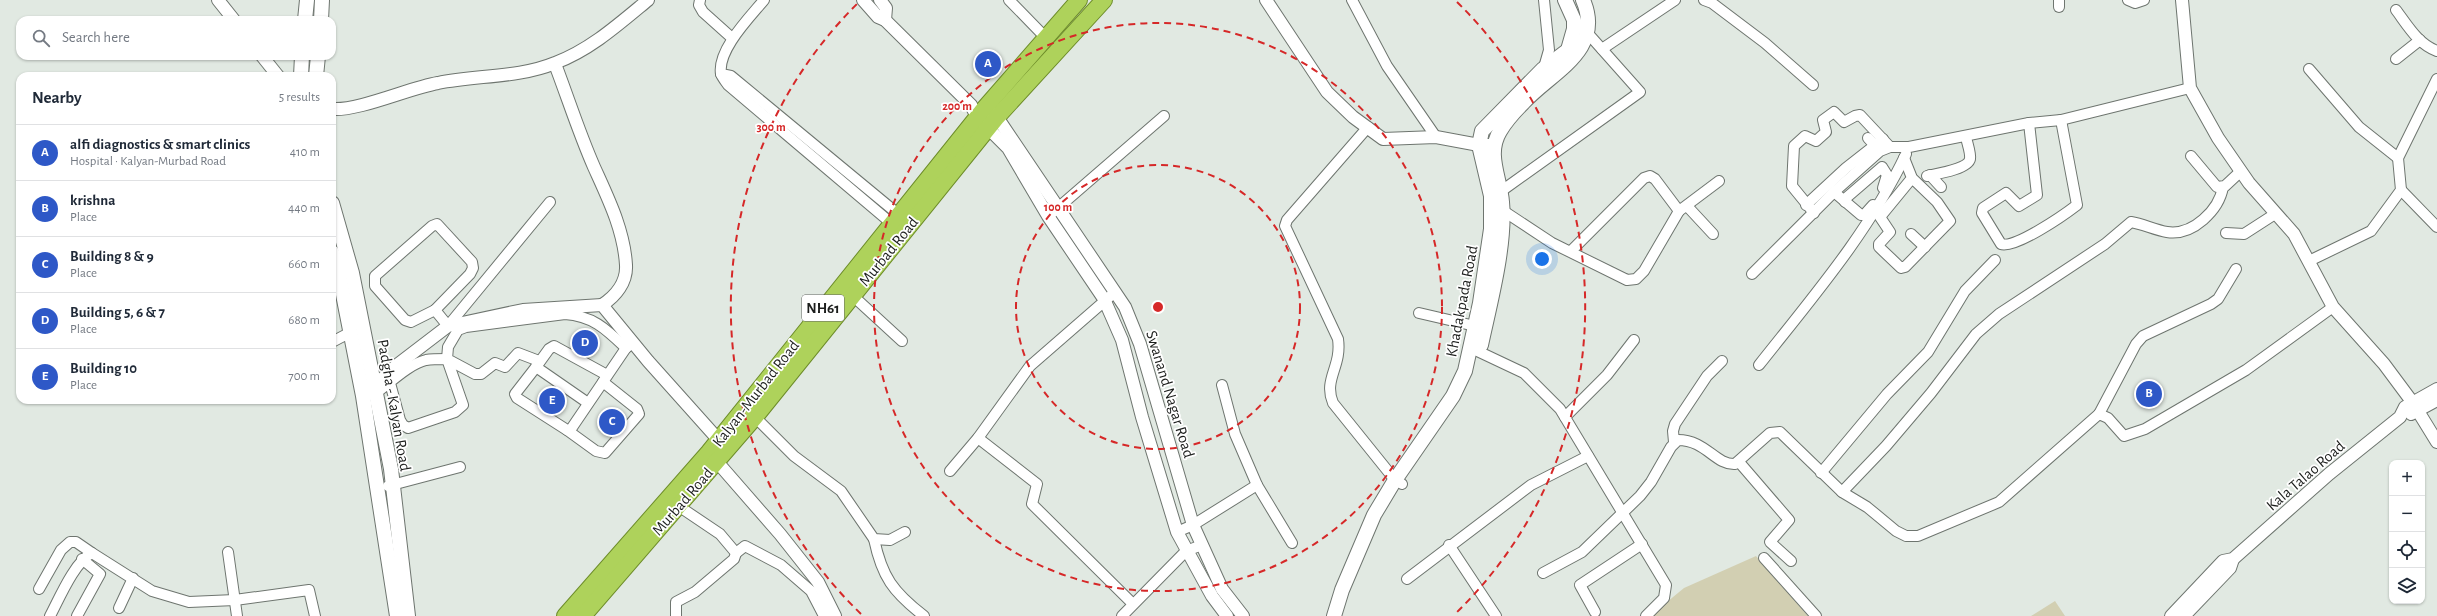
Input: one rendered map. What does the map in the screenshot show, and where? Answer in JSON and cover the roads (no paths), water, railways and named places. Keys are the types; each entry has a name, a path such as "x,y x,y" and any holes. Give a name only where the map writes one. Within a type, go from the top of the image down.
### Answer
{"highway":[{"name":"Kalyan-Murbad Road","path":"565,616 600,586 718,451 810,336 895,218 984,115 1046,38 1079,0"},
{"name":"Murbad Road","path":"583,616 600,586 677,505 718,451 755,417 810,336 853,296 984,115 1104,0"}],"main road":[{"path":"305,16 307,0"},
{"path":"321,16 322,0"},
{"path":"1494,145 1498,123 1543,69 1568,50 1574,29 1574,20 1566,0"},
{"path":"1479,145 1482,130 1498,123 1546,84 1576,55 1587,32 1588,17 1582,0"},
{"path":"300,72 302,60"},
{"path":"316,72 318,60"},
{"name":"Khadakpada Road","path":"1479,145 1491,196 1497,210"},
{"name":"Khadakpada Road","path":"1334,616 1342,590 1377,516 1398,482 1459,398 1475,350 1493,248 1500,192 1494,145"},
{"name":"Padgha - Kalyan Road","path":"336,224 371,392"},
{"path":"336,257 344,267 351,332 371,392 402,615"},
{"name":"Khadakpada Road","path":"1475,350 1475,326 1487,286"},
{"name":"Khadakpada Road","path":"1341,616 1349,590 1377,516"}],"street":[{"path":"218,0 231,16"},
{"path":"336,110 438,82 509,74 555,64 598,41 648,0"},
{"path":"700,0 699,5 703,12 732,38"},
{"path":"764,0 732,38 723,60 721,74 731,76 779,121 895,218"},
{"path":"863,0 878,17 885,20 984,115"},
{"path":"880,0 886,8 885,20"},
{"path":"1009,0 1046,38"},
{"path":"1266,0 1326,92 1353,117 1383,138 1436,137 1479,145 1494,145"},
{"path":"1352,0 1387,66 1436,137"},
{"path":"1544,0 1548,50 1543,69 1546,84"},
{"path":"1602,49 1674,0"},
{"path":"1704,0 1712,3 1764,42 1813,85"},
{"path":"2128,0 2135,3 2144,0"},
{"path":"2182,0 2190,88 2218,138 2240,172 2294,234 2333,307 2384,364 2415,407 2437,442"},
{"path":"2396,10 2420,40 2427,47 2437,51"},
{"path":"1500,192 1640,92 1587,32 1574,20"},
{"path":"2396,60 2420,40"},
{"path":"265,60 275,72"},
{"path":"448,326 523,310 602,305 614,297 624,280 626,266 608,195 594,167 555,64"},
{"path":"2309,69 2359,127 2398,158"},
{"path":"2437,79 2398,158 2401,190 2437,227"},
{"path":"1806,205 1818,186 1876,146 1909,147 1966,137 2029,123 2061,120 2190,88"},
{"path":"1814,213 1792,186 1794,146 1805,136 1816,141 1826,132 1823,120 1831,113 1834,112 1844,122 1860,115 1876,146 1887,178 1876,201 1864,215 1861,215 1844,202 1818,186"},
{"name":"Swanand Nagar Road","path":"984,115 1059,208 1075,244 1104,299 1122,340 1142,417 1178,532 1186,551 1212,596 1227,616"},
{"name":"Swanand Nagar Road","path":"984,115 1008,148 1048,216 1075,244 1115,292 1125,307 1136,334 1193,525 1222,589 1242,615"},
{"path":"1048,216 1164,116"},
{"path":"2029,123 2037,195 2019,206 2006,193 1983,208 1982,213 2001,244 2006,246 2031,234 2076,204 2061,120"},
{"path":"1368,128 1287,220 1285,226 1338,339 1340,354 1329,385 1329,393 1333,403 1398,482"},
{"path":"1942,187 1929,176 1958,169 1968,163 1970,159 1966,137"},
{"path":"1752,274 1814,213 1876,146"},
{"path":"1759,366 1848,251 1880,202 1909,147"},
{"path":"2192,156 2210,180 2217,186 2222,187"},
{"path":"1904,158 1912,178 1949,217 1950,221 1925,247 1901,268 1879,247 1879,244 1890,232 1880,217 1912,178"},
{"path":"1844,202 1846,198 1882,167"},
{"path":"1842,492 1886,446 1931,393 1976,334 1999,314 2105,244 2131,222 2166,232 2176,232 2197,224 2218,203 2222,187 2240,172"},
{"path":"1570,252 1644,178 1650,176 1655,178 1683,209 1713,234"},
{"path":"1497,210 1570,252 1627,280 1636,279 1644,271 1683,209 1719,180"},
{"path":"2309,261 2371,231 2401,190"},
{"path":"371,392 397,365 448,326 550,202"},
{"path":"2226,233 2244,234 2276,214"},
{"path":"437,224 472,262 473,268 470,274 435,310 418,320 411,322 405,320 375,286 374,280 375,276 432,226 437,224"},
{"path":"1911,234 1925,247"},
{"path":"1821,473 1886,394 1928,352 1965,291 1995,260"},
{"path":"1674,442 1684,440 1700,445 1723,463 1730,465 1739,462 1770,434 1780,432 1842,492 1867,507 1896,531 1906,536 1918,536 1999,502 2099,414 2140,340 2150,332 2212,304 2218,299 2236,269"},
{"path":"950,471 978,438 1030,366 1104,299 1115,292"},
{"path":"853,296 902,341"},
{"path":"602,305 630,345"},
{"path":"2099,414 2108,418 2124,436 2145,429 2246,370 2333,307"},
{"path":"435,310 448,326"},
{"path":"1419,313 1475,326"},
{"path":"390,382 400,420 408,428 455,412 463,405 462,397 447,359 448,347 458,330 525,318 565,314 576,315 600,324 630,345 648,361 818,582 835,616"},
{"path":"336,340 351,332"},
{"path":"1122,340 1136,334"},
{"path":"1565,417 1607,375 1634,340"},
{"path":"567,430 630,345"},
{"path":"554,346 605,378 637,409 639,414 605,453 596,451 567,430 517,398 515,394 537,364 554,346"},
{"path":"1475,350 1524,373 1560,409 1642,544 1667,589 1664,598 1646,616"},
{"path":"371,392 425,360 447,359 475,374 481,374 495,363 504,367 518,353 537,364 588,403"},
{"path":"1543,573 1582,552 1651,482 1674,442 1673,431 1675,424 1707,376 1722,361"},
{"path":"1222,385 1235,434 1257,484 1292,543"},
{"name":"Kala Talao Road","path":"2184,616 2230,568 2233,559 2329,474 2437,389"},
{"name":"Kala Talao Road","path":"2415,407 2437,400"},
{"path":"755,417 794,456 841,491 874,539 884,575 908,604 924,616"},
{"path":"978,438 1037,484 1032,504 1133,604"},
{"path":"1406,579 1449,545 1531,485 1588,456"},
{"path":"1739,462 1789,520 1770,542 1791,561"},
{"path":"385,486 460,467"},
{"path":"1178,532 1193,525 1257,484"},
{"path":"677,505 720,534 736,553"},
{"path":"874,539 890,540 905,532"},
{"path":"39,589 61,550 70,542 76,542 152,591 189,602 235,600 309,590 315,616"},
{"path":"1595,612 1580,585 1642,544"},
{"path":"1122,616 1186,551 1202,545"},
{"path":"1449,545 1496,616"},
{"path":"676,616 676,602 695,592 734,559 736,553 745,546 781,565 811,591 824,616"},
{"path":"228,552 237,616"},
{"path":"50,616 82,559 92,553"},
{"path":"1764,558 1816,616"},
{"path":"82,559 100,574"},
{"name":"Kala Talao Road","path":"2171,616 2223,561 2233,559"},
{"path":"77,616 100,574 112,564"},
{"path":"119,608 133,578"},
{"path":"1212,596 1222,589"}],"place":[{"name":"alfi diagnostics & smart clinics","path":"988,64"},
{"name":"Building 5, 6 & 7","path":"585,343"},
{"name":"krishna","path":"2149,394"},
{"name":"Building 10","path":"552,401"},
{"name":"Building 8 & 9","path":"612,422"}]}
